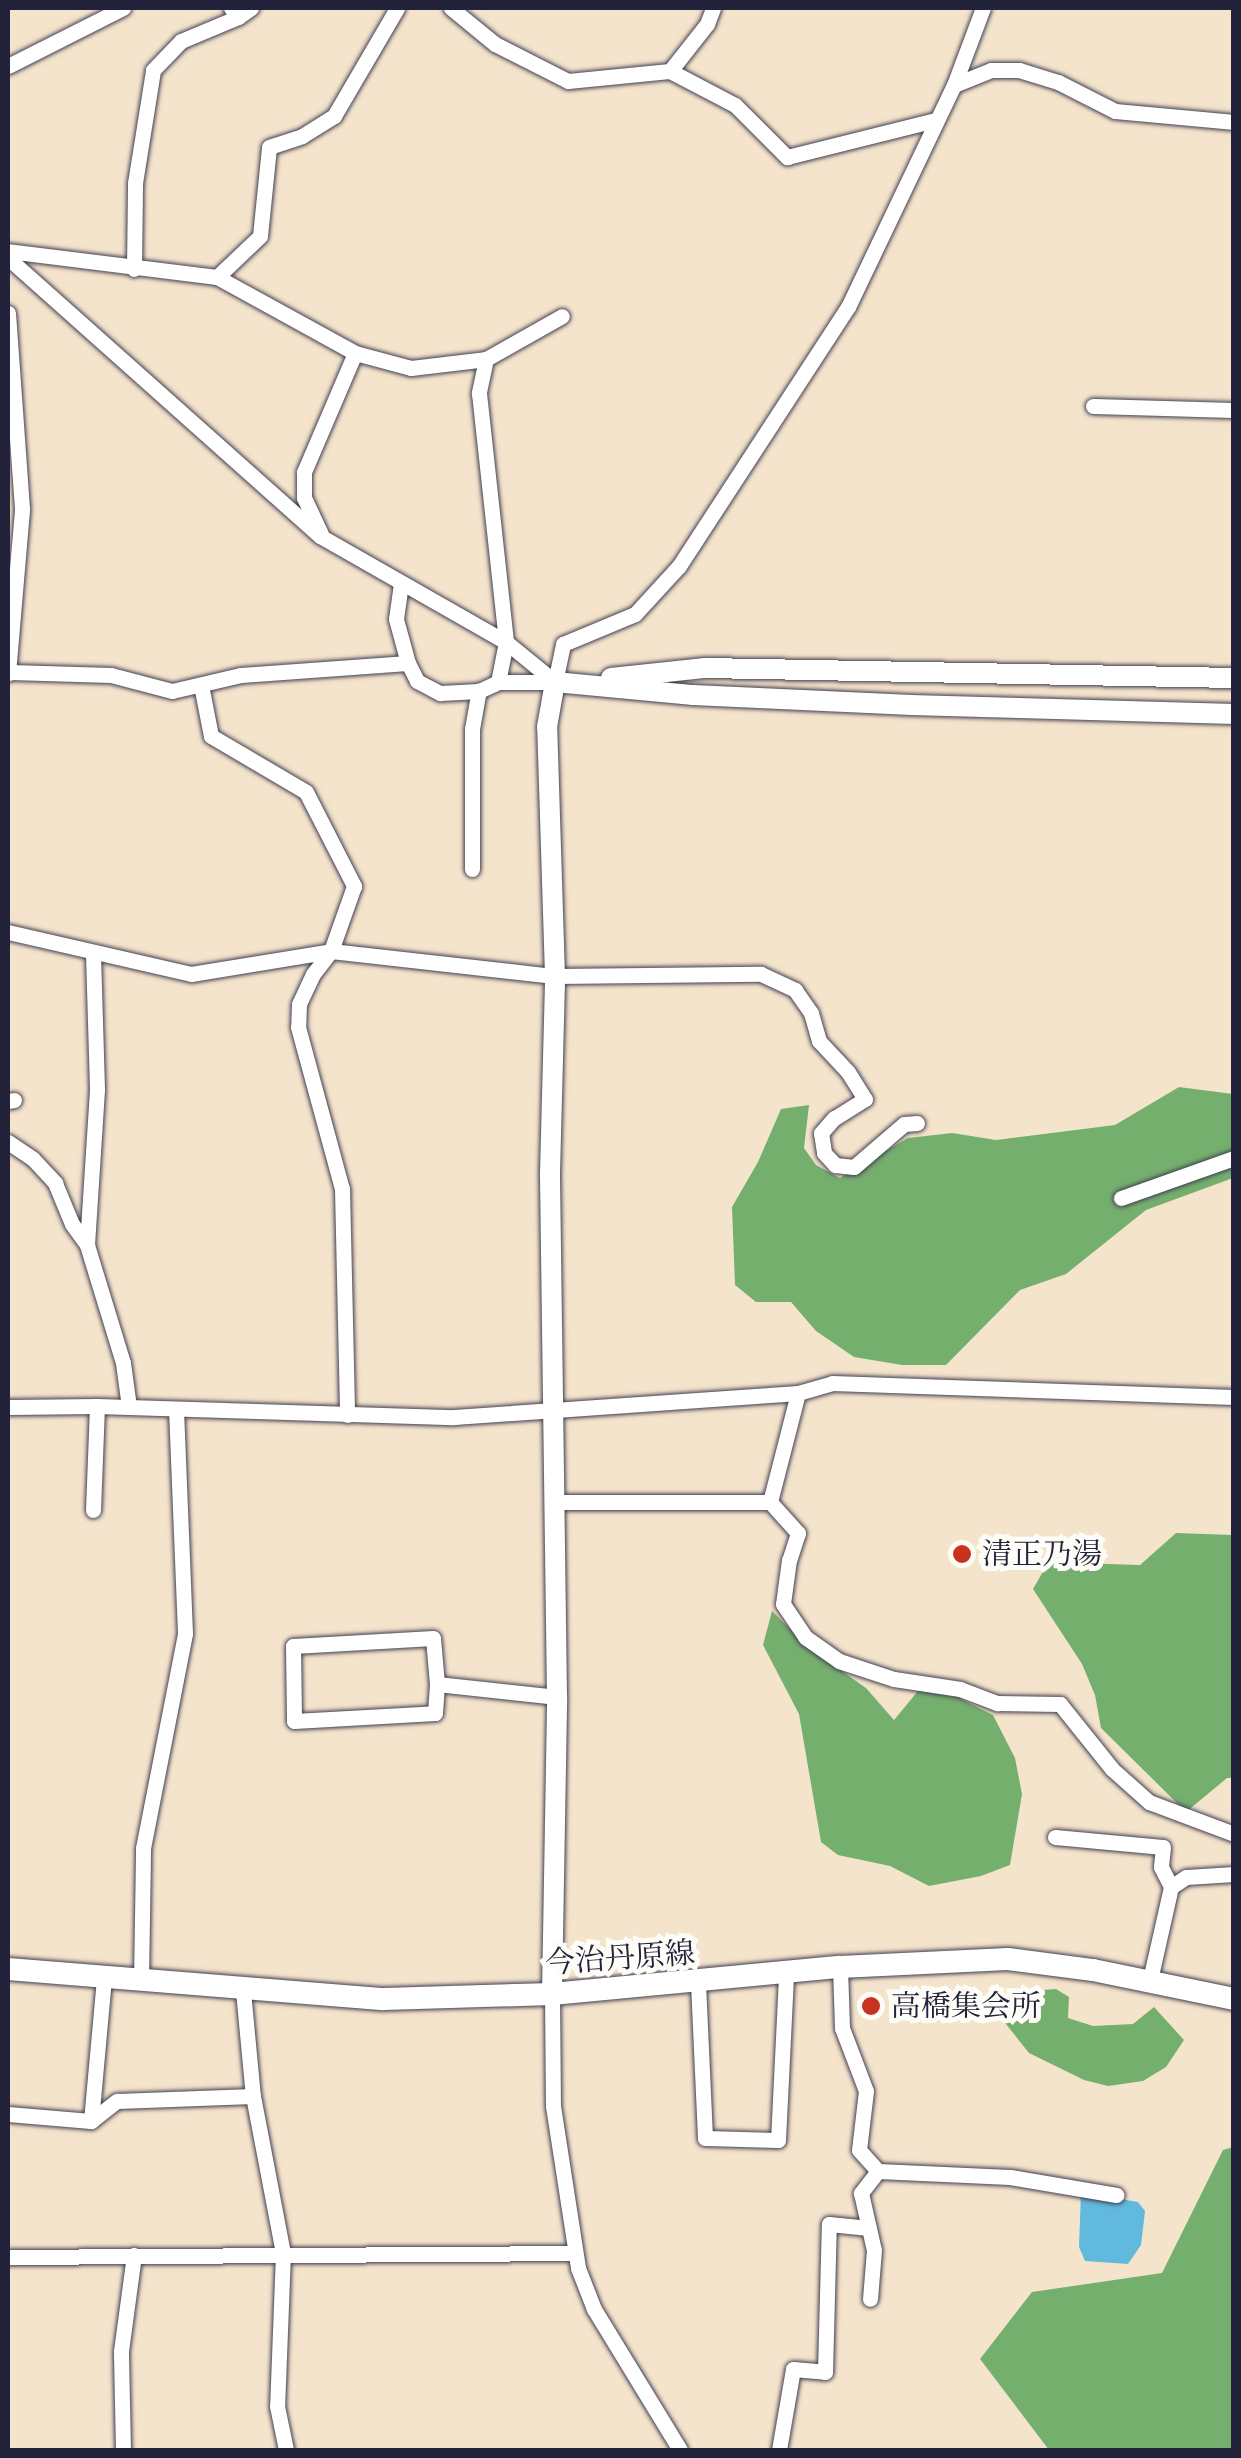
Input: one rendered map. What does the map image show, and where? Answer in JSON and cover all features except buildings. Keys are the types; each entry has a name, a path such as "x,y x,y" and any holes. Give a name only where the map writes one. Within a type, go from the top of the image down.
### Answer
{"main road":[{"name":"今治丹原線","path":"8,1968 243,1991 375,1998 552,1994 840,1967 1008,1959 1150,1980 1234,1999"}],"street":[{"path":"8,66 123,8"},
{"path":"216,277 260,236 270,147 302,136 334,116 397,8"},
{"path":"451,8 494,44 568,80 670,71 736,105 787,157 935,120"},
{"path":"670,71 707,24 713,8"},
{"path":"680,2450 594,2309 575,2253 552,2106 557,1697 550,1173 555,976 546,728 563,644 635,614 679,566 848,307 954,85 983,8"},
{"path":"134,269 135,183 153,70 180,41 240,10"},
{"path":"954,85 991,70 1019,70 1058,82 1116,111 1234,122"},
{"path":"8,254 216,277 355,352 412,368 486,359 562,316"},
{"path":"8,254 323,538 506,642 554,682 705,668 1234,678"},
{"path":"8,313 22,510 9,672 111,675 172,691 241,676 408,663"},
{"path":"323,538 304,498 304,472 355,352"},
{"path":"486,359 479,393 506,642 498,682"},
{"path":"1093,406 1234,410"},
{"path":"401,585 396,619 408,663 416,681 440,694 479,690 498,682 554,682 812,701 1234,714"},
{"path":"201,685 212,736 306,792 354,886 331,951 312,974 299,1004 298,1027 342,1188 347,1415"},
{"path":"472,869 472,729 479,690"},
{"path":"8,932 191,974 331,951 555,976 761,974 795,990 811,1013 819,1041 865,1099 834,1118 821,1133 824,1153 835,1165 854,1167 904,1124 917,1123"},
{"path":"93,954 97,1090 88,1246 122,1362 129,1407"},
{"path":"8,1142 33,1159 55,1183 72,1224 88,1246"},
{"path":"1121,1198 1234,1158"},
{"path":"8,1408 98,1406 454,1417 798,1393 832,1382 1234,1397"},
{"path":"770,1502 798,1393"},
{"path":"93,1510 98,1406"},
{"path":"141,1982 143,1848 186,1633 176,1410"},
{"path":"554,1502 770,1502 798,1533 788,1560 783,1604 805,1637 839,1661 894,1679 960,1689 997,1703 1060,1704 1112,1769 1149,1802 1234,1834"},
{"path":"434,1638 437,1684 435,1713 294,1721 292,1646 434,1638"},
{"path":"437,1684 557,1697"},
{"path":"1055,1837 1163,1847 1161,1867 1171,1888 1150,1980"},
{"path":"1171,1888 1186,1876 1234,1874"},
{"path":"840,1967 842,2028 866,2091 858,2150 878,2171 1010,2177 1116,2195"},
{"path":"698,1982 705,2138 778,2140 786,1974"},
{"path":"91,2121 104,1978"},
{"path":"243,1991 253,2096 283,2253 277,2406 286,2450"},
{"path":"8,2114 91,2121 117,2101 253,2096"},
{"path":"870,2299 874,2250 861,2192 878,2171"},
{"path":"779,2450 793,2369 825,2372 829,2224 869,2228"},
{"path":"8,2257 575,2253"},
{"path":"123,2450 122,2324 134,2255"}],"green space":[{"path":"1179,1087 1233,1094 1233,1178 1146,1210 1066,1274 1020,1290 946,1365 902,1365 854,1357 816,1331 791,1302 756,1302 735,1285 732,1207 758,1162 781,1109 809,1105 804,1148 816,1165 840,1178 908,1138 952,1133 996,1140 1115,1125"},
{"path":"1176,1533 1233,1535 1233,1778 1227,1778 1186,1812 1101,1728 1095,1695 1082,1664 1033,1589 1052,1556 1074,1563 1140,1565"},
{"path":"772,1611 809,1648 866,1688 894,1720 918,1691 957,1697 993,1715 1015,1758 1022,1794 1010,1865 981,1876 929,1886 890,1866 838,1855 821,1842 799,1714 763,1645"},
{"path":"1056,1989 1069,1997 1068,2018 1093,2026 1133,2024 1154,2007 1184,2040 1166,2067 1143,2081 1108,2086 1084,2080 1029,2053 998,2014 1030,1991"},
{"path":"1233,2147 1233,2450 1049,2450 980,2359 1032,2292 1162,2273 1223,2150"}],"water":[{"path":"1081,2192 1138,2202 1145,2211 1141,2245 1128,2264 1085,2261 1079,2247"}],"place":[{"name":"清正乃湯","path":"962,1554"},
{"name":"高橋集会所","path":"871,2006"}]}
